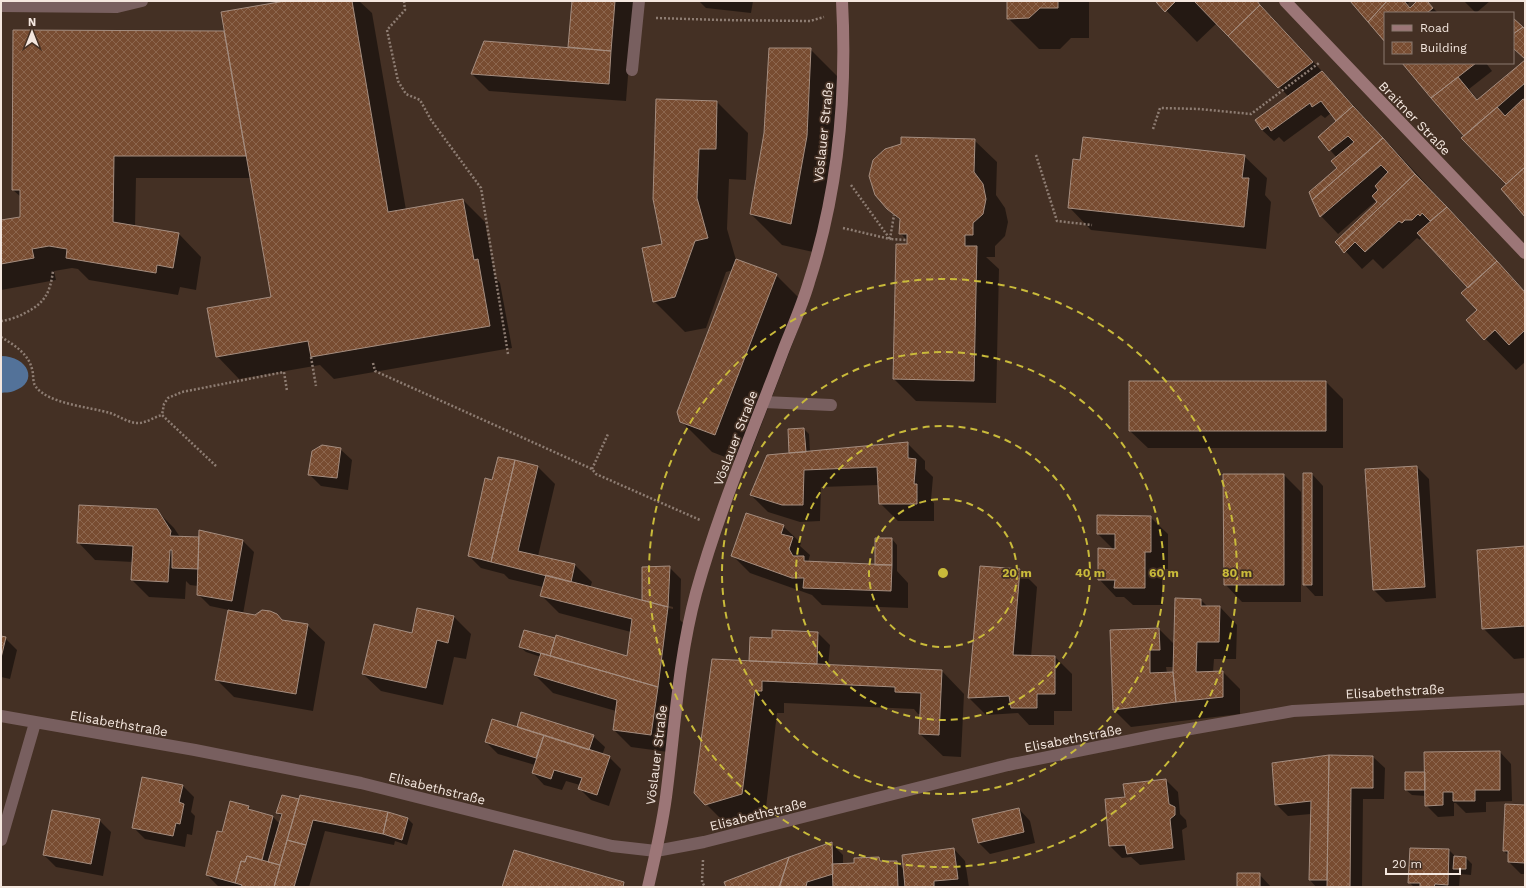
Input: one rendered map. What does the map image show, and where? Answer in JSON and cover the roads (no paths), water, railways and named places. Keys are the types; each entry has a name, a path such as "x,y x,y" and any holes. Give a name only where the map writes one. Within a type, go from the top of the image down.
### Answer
{"street":[{"path":"1,6 117,7 142,1"},
{"path":"632,70 639,1"},
{"name":"Vöslauer Straße","path":"648,887 666,799 684,642 697,592 731,486 809,284 824,230 837,157 841,114 843,64 842,1"},
{"name":"Braitner Straße","path":"1285,1 1525,253"},
{"path":"764,402 831,405"},
{"name":"Elisabethstraße","path":"1,716 194,750 361,783 612,846 656,851 704,842 1008,765 1162,734 1293,711 1525,699"},
{"path":"1,840 35,722"}],"water":[{"path":"1,356 18,360 27,370 27,382 22,387 12,392 1,393"}]}
